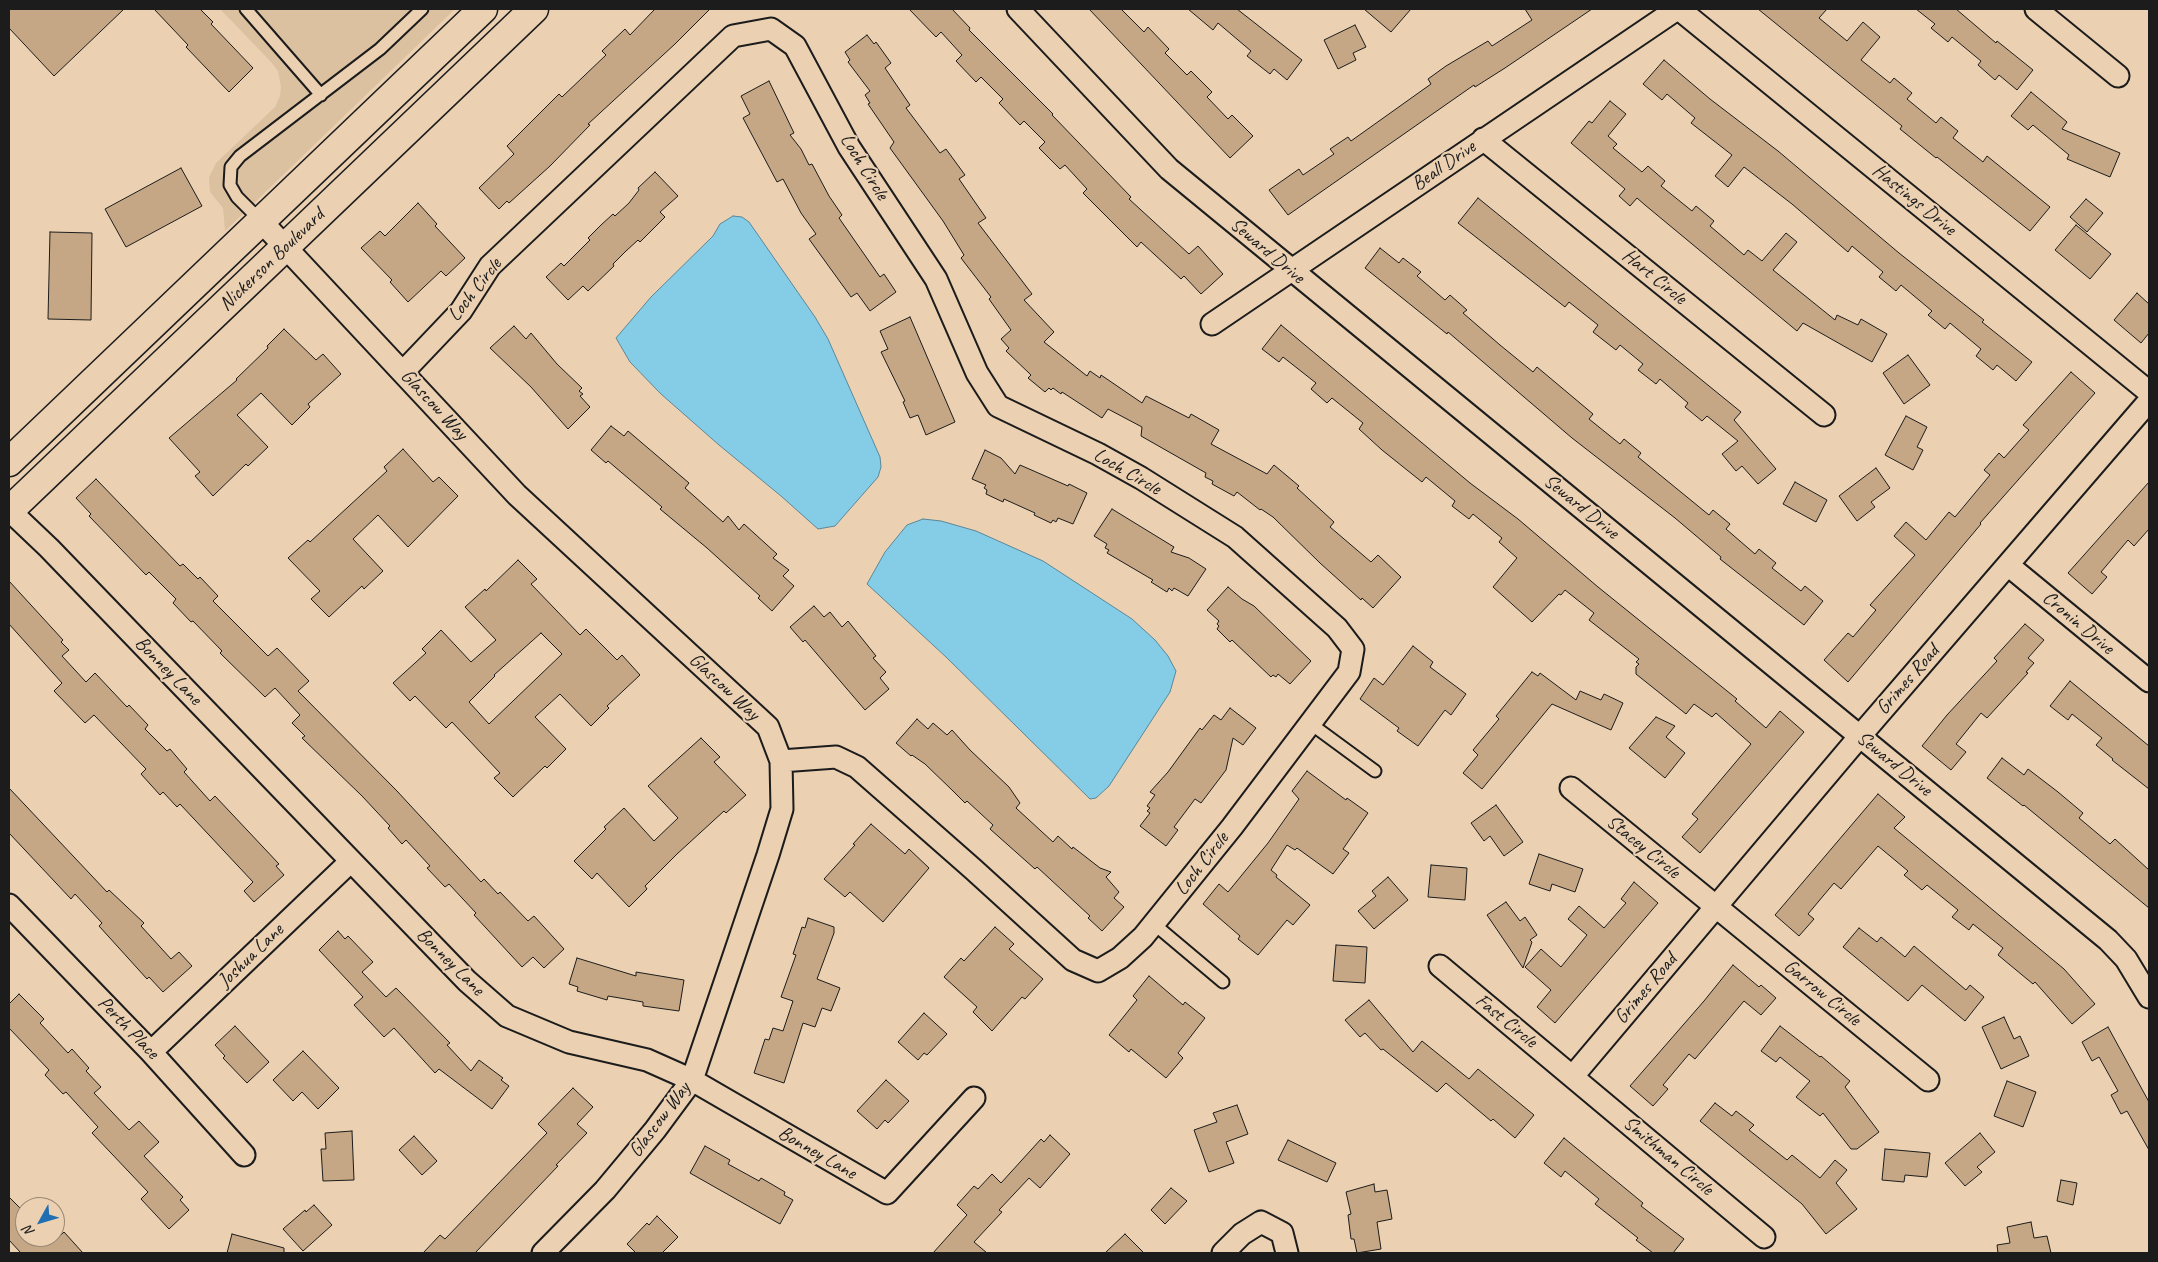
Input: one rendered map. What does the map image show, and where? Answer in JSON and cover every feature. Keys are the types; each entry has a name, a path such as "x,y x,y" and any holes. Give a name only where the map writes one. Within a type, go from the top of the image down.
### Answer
{"street":[{"name":"Nickerson Boulevard","path":"9,462 483,9"},
{"name":"Nickerson Boulevard","path":"9,510 534,9"},
{"name":"Seward Drive","path":"1018,9 1169,169 2108,940 2126,960 2149,997"},
{"name":"Beall Drive","path":"1212,324 1483,139 1678,9"},
{"name":"Hastings Drive","path":"1678,9 2149,392"},
{"path":"2036,9 2118,76"},
{"name":"Loch Circle","path":"403,372 461,311 490,266 733,36 771,28 795,46 850,147 936,279 977,373 998,406 1098,454 1141,478 1235,537 1338,628 1353,649 1349,672 1311,724 1154,924 1120,958 1098,971 1073,960 857,767 836,757 781,761"},
{"name":"Hart Circle","path":"1483,139 1824,414"},
{"name":"Glascow Way","path":"261,221 517,495 768,727 781,761 782,809 692,1080 656,1130 605,1190 543,1253"},
{"name":"Grimes Road","path":"1573,1076 1860,736 2149,401"},
{"name":"Bonney Lane","path":"9,510 49,548 467,981 507,1016 569,1042 647,1060 692,1080 887,1193 974,1098"},
{"name":"Cronin Drive","path":"2008,564 2149,681"},
{"name":"Stacey Circle","path":"1571,788 1715,907"},
{"name":"Joshua Lane","path":"151,1052 351,861"},
{"name":"Perth Place","path":"9,905 151,1052 244,1154"},
{"name":"Garrow Circle","path":"1715,907 1928,1080"},
{"name":"Fast Circle","path":"1440,966 1573,1076"},
{"name":"Smithman Circle","path":"1573,1076 1764,1237"},
{"path":"1223,1253 1242,1234 1261,1222 1282,1233 1287,1253"}],"lane":[{"path":"246,9 321,95"},
{"path":"261,221 237,197 230,185 231,168 240,156 380,49 422,9"},
{"path":"1311,724 1375,772"},
{"path":"1154,924 1223,982"}],"shaded area":[{"path":"220,9 455,9 225,231 223,208 210,192 209,177 216,163 275,107 280,96 281,87 278,71 271,62"}],"water":[{"path":"733,216 742,217 749,222 815,317 828,339 880,457 881,467 878,477 835,526 818,529 719,445 661,394 630,362 616,338 651,297 713,236 720,224"},
{"path":"923,519 941,521 976,531 1043,561 1132,619 1155,640 1168,656 1176,671 1170,692 1109,786 1096,798 1090,799 946,657 867,584 885,552 907,525"}],"building":[{"path":"9,9 124,9 54,76 9,28"},
{"path":"154,9 200,9 213,22 211,24 253,68 229,92 186,47 188,45"},
{"path":"655,9 710,9 588,124 590,125 550,166 509,203 507,201 499,209 479,188 514,154 507,146 559,94 562,97 606,55 602,51 625,29 630,35"},
{"path":"909,9 952,9 970,28 969,30 1053,114 1131,197 1129,199 1189,254 1198,246 1223,274 1201,294 1184,276 1181,279 1141,242 1137,247 1083,193 1087,189 1065,165 1060,169 1039,148 1045,142 1024,121 1020,125 999,103 1003,99 981,77 976,82 956,61 962,55 941,32 936,37"},
{"path":"1089,9 1121,9 1144,32 1148,27 1169,49 1165,53 1187,75 1191,71 1212,92 1207,97 1228,119 1232,115 1253,136 1230,158"},
{"path":"1188,9 1237,9 1302,60 1287,80 1274,69 1270,74 1247,56 1251,51 1218,23 1213,30"},
{"path":"1364,9 1411,9 1391,32"},
{"path":"1525,9 1592,9 1505,68 1475,87 1474,85 1288,215 1269,190 1299,169 1303,175 1334,154 1330,149 1348,137 1351,141 1431,84 1428,79 1446,66 1488,41 1492,46 1532,20"},
{"path":"1758,9 1827,9 1819,18 1847,41 1863,22 1880,37 1861,60 1890,83 1894,78 1912,93 1907,99 1936,123 1941,117 1958,131 1953,138 1983,162 1987,156 2050,207 2030,231 1900,129 1902,126"},
{"path":"1916,9 1956,9 1996,43 1997,41 2033,70 2017,90 1999,75 1995,80 1978,65 1981,61 1952,37 1948,42 1931,28 1935,24"},
{"path":"1355,25 1366,47 1353,53 1356,60 1338,69 1324,40"},
{"path":"867,35 874,44 876,42 891,63 885,68 910,105 906,108 940,153 946,149 965,175 959,179 986,218 978,223 1032,294 1024,300 1054,332 1044,342 1087,376 1090,371 1100,378 1101,375 1142,403 1146,396 1189,418 1191,414 1219,430 1211,444 1267,474 1274,465 1299,486 1297,488 1334,522 1330,527 1371,562 1378,555 1401,577 1373,608 1362,598 1361,600 1320,563 1273,517 1260,510 1237,492 1234,496 1212,484 1213,481 1205,477 1206,473 1141,436 1142,427 1108,409 1102,418 1062,392 1061,394 1053,388 1051,390 1049,388 1045,392 1028,378 1031,375 1006,351 1009,348 1001,339 1011,330 989,299 991,297 961,258 964,255 943,221 890,148 894,142 868,104 870,103 865,95 870,91 848,62 850,60 845,52"},
{"path":"1664,60 1710,99 1778,151 1899,253 1984,320 1982,322 2032,362 2016,381 1997,365 1993,370 1976,356 1981,349 1950,323 1945,329 1928,315 1932,311 1901,285 1896,291 1879,277 1883,272 1852,246 1848,252 1792,204 1744,167 1728,187 1715,176 1732,155 1691,123 1695,118 1667,94 1662,100 1643,84"},
{"path":"769,81 794,133 790,135 801,149 809,165 812,164 829,196 842,215 839,218 880,277 884,274 896,292 870,311 857,293 851,297 809,239 816,234 801,213 783,179 777,182 743,118 750,114 741,96"},
{"path":"2031,92 2067,122 2062,129 2120,153 2110,177 2067,159 2069,155 2033,125 2028,130 2011,116"},
{"path":"1610,101 1626,114 1608,136 1617,144 1613,148 1642,172 1648,166 1665,181 1661,186 1692,211 1696,206 1714,221 1710,226 1744,255 1748,250 1762,261 1786,233 1797,242 1773,270 1835,320 1837,315 1858,325 1861,319 1887,334 1872,362 1803,323 1797,331 1637,198 1630,206 1619,196 1625,189 1571,143 1589,121 1592,123"},
{"path":"181,168 202,206 126,247 105,209"},
{"path":"655,172 678,196 660,212 665,217 640,242 638,240 626,251 613,264 614,266 588,291 583,286 568,300 546,277 561,263 564,266 590,240 588,238 601,225 613,214 615,216 629,203 639,190 638,188"},
{"path":"1478,198 1741,412 1734,420 1776,469 1758,484 1742,466 1736,471 1722,454 1738,441 1707,416 1702,421 1685,407 1688,403 1660,379 1656,384 1638,370 1643,364 1620,345 1616,350 1593,332 1598,325 1569,302 1565,307 1458,223"},
{"path":"2086,199 2103,213 2087,232 2070,217"},
{"path":"418,203 437,224 435,226 465,258 446,276 441,271 408,302 390,282 392,280 361,248 380,231 385,236"},
{"path":"2076,225 2111,254 2090,279 2055,250"},
{"path":"50,232 92,233 91,320 48,319"},
{"path":"1380,248 1399,263 1403,258 1421,272 1417,276 1445,300 1450,295 1467,310 1463,313 1500,345 1533,372 1537,367 1593,414 1589,419 1620,444 1624,439 1641,453 1638,457 1709,515 1713,510 1730,524 1726,529 1755,554 1759,549 1776,563 1772,568 1801,591 1805,586 1823,601 1804,625 1720,559 1721,557 1675,518 1572,438 1448,332 1447,334 1365,268"},
{"path":"2137,293 2149,304 2149,333 2141,343 2114,320"},
{"path":"910,317 955,422 926,435 918,415 910,418 903,402 905,401 881,352 888,349 880,331"},
{"path":"1281,325 1470,483 1518,519 1598,587 1737,699 1735,701 1766,728 1780,711 1804,732 1700,853 1682,837 1698,819 1692,814 1751,744 1716,713 1712,717 1694,704 1686,714 1636,674 1636,667 1639,664 1636,662 1639,659 1589,620 1594,613 1565,590 1532,622 1493,587 1517,558 1499,542 1502,538 1473,514 1469,519 1452,506 1455,501 1426,477 1422,482 1382,450 1359,429 1363,423 1332,398 1327,403 1311,389 1316,383 1283,357 1279,362 1262,349"},
{"path":"514,326 526,339 531,333 557,364 582,388 579,391 583,394 580,396 590,407 568,429 531,387 490,348"},
{"path":"284,329 316,360 323,354 341,374 308,404 310,407 292,425 261,393 237,415 268,447 248,466 246,464 213,496 195,476 200,472 169,438 237,380"},
{"path":"1908,355 1930,385 1904,404 1883,373"},
{"path":"2071,372 2095,393 1980,523 1848,682 1824,660 1848,633 1853,637 1876,610 1870,605 1915,555 1894,536 1906,522 1926,540 1949,512 1955,517 1990,475 1984,470 1999,453 2004,458 2029,430 2023,425"},
{"path":"1906,416 1927,427 1917,447 1923,450 1913,470 1885,455"},
{"path":"611,426 624,436 628,431 689,483 685,488 723,522 728,516 739,530 744,524 777,554 773,558 789,570 783,576 794,586 772,611 758,598 760,596 660,509 662,507 608,461 606,463 591,450"},
{"path":"403,449 433,482 439,477 458,496 408,547 378,515 353,539 383,571 364,589 362,586 329,617 311,599 320,591 288,558 308,540 310,542 387,471 384,467"},
{"path":"985,450 1001,458 1015,474 1020,465 1087,493 1073,524 1058,518 1056,522 1053,520 1051,523 1034,515 1035,513 1004,499 1003,502 986,494 987,490 984,488 986,485 972,479"},
{"path":"1876,468 1890,488 1871,502 1875,507 1857,521 1839,496"},
{"path":"96,479 180,566 183,564 198,579 200,577 218,596 213,601 268,656 277,648 309,681 298,691 397,791 481,882 484,879 498,894 500,892 528,921 534,916 564,949 544,968 533,957 522,967 474,915 476,913 449,884 445,887 427,868 430,866 406,840 402,844 388,828 390,826 362,796 302,738 305,736 292,723 300,715 275,688 265,697 220,653 222,651 193,621 191,622 173,603 176,599 149,572 146,575 89,516 91,514 76,498"},
{"path":"1795,482 1827,500 1816,522 1783,504"},
{"path":"2149,482 2149,529 2134,546 2128,540 2101,572 2107,577 2092,594 2068,573"},
{"path":"1112,509 1174,547 1171,552 1189,558 1206,569 1188,596 1174,588 1172,591 1169,588 1167,592 1151,582 1153,580 1107,553 1109,550 1105,548 1107,544 1094,536"},
{"path":"518,560 537,579 531,584 580,635 586,629 617,660 622,655 640,675 607,706 609,708 591,726 560,694 535,717 566,749 513,797 494,778 500,773 452,722 446,728 415,696 410,701 393,683 426,653 422,649 441,630 471,662 496,640 465,607 485,589 486,591","holes":["541,633 562,654 489,724 469,702 494,675"]},
{"path":"9,581 63,640 61,642 69,650 62,656 86,682 95,673 127,707 129,705 148,725 145,729 167,751 170,749 187,769 184,772 210,801 215,796 279,864 276,866 284,875 254,902 244,891 253,882 180,804 177,807 163,792 160,795 141,774 146,769 94,715 85,723 54,691 62,683 9,624"},
{"path":"1228,587 1254,606 1311,661 1290,684 1278,674 1276,677 1273,675 1271,677 1232,640 1230,642 1217,629 1219,621 1207,610"},
{"path":"814,606 824,617 830,612 842,627 848,621 876,656 873,658 886,672 880,678 889,689 865,710 805,640 803,642 790,627"},
{"path":"2025,624 2044,640 2028,658 2034,663 2026,672 2028,673 1987,718 1981,713 1956,744 1966,752 1951,770 1922,746 1947,715 1997,661 1994,658"},
{"path":"1413,646 1433,662 1430,667 1466,694 1451,715 1445,710 1418,746 1397,731 1399,728 1360,699 1374,678 1383,685"},
{"path":"1532,672 1538,676 1540,673 1576,700 1580,691 1601,700 1604,694 1623,703 1611,730 1552,704 1482,789 1463,773 1478,755 1473,750 1499,719 1496,716"},
{"path":"2070,681 2149,746 2149,789 2096,745 2102,738 2072,714 2068,720 2050,706"},
{"path":"1230,708 1256,728 1243,745 1233,738 1226,770 1201,803 1195,799 1174,827 1178,830 1166,846 1140,826 1150,813 1147,811 1150,808 1147,806 1155,795 1150,792 1168,772 1200,728 1202,730 1214,715 1221,720"},
{"path":"1656,717 1675,726 1666,737 1685,753 1665,778 1629,748"},
{"path":"917,719 928,729 933,723 947,735 952,730 1009,787 1020,803 1016,808 1053,842 1058,836 1072,849 1073,847 1100,868 1111,872 1106,877 1119,892 1114,898 1124,907 1102,931 1088,918 1090,916 1037,867 1035,869 990,829 993,825 967,801 965,803 925,764 911,756 896,743"},
{"path":"701,738 720,757 714,762 746,795 726,813 724,811 677,854 645,886 647,889 629,907 597,873 592,879 574,861 606,829 604,827 624,808 654,841 678,818 648,786"},
{"path":"2002,758 2024,775 2028,769 2083,813 2079,818 2110,844 2115,839 2149,870 2149,908 2024,805 1987,778"},
{"path":"1307,771 1346,800 1347,798 1368,813 1343,849 1349,853 1333,874 1297,848 1295,850 1287,845 1271,870 1277,875 1276,877 1310,905 1293,925 1287,920 1258,955 1238,939 1240,936 1203,904 1219,884 1228,892 1268,843 1299,799 1292,791"},
{"path":"9,788 107,892 109,890 144,923 141,926 171,959 179,952 192,966 163,992 149,977 147,979 99,926 102,923 75,894 71,899 9,833"},
{"path":"1878,794 1905,817 1894,828 2064,969 2095,1004 2072,1024 2035,982 2033,984 1998,955 2003,948 1973,924 1969,930 1952,917 1958,910 1927,885 1922,890 1904,875 1908,871 1878,846 1841,889 1834,883 1808,914 1814,919 1799,936 1775,915"},
{"path":"1496,805 1523,842 1504,856 1490,836 1484,841 1471,823"},
{"path":"871,824 905,854 909,849 929,868 883,922 850,892 845,897 824,879"},
{"path":"1539,854 1583,869 1575,892 1552,884 1550,891 1529,884"},
{"path":"1431,865 1467,868 1465,900 1428,897"},
{"path":"1388,877 1408,900 1374,929 1358,911 1376,896 1372,891"},
{"path":"1634,882 1658,903 1555,1023 1537,1007 1551,990 1525,967 1541,949 1561,967 1587,935 1568,919 1579,906 1604,928 1626,903 1621,899"},
{"path":"1506,902 1520,921 1525,917 1537,935 1530,940 1532,942 1523,968 1487,915"},
{"path":"808,918 834,927 834,933 817,979 840,988 831,1011 822,1008 815,1027 803,1023 784,1083 754,1073 765,1039 769,1040 773,1028 783,1031 793,1001 781,997 796,955 793,954 802,927 805,928"},
{"path":"995,927 1014,944 1009,949 1043,979 1025,999 1022,997 992,1031 973,1012 977,1007 944,977 961,958 964,961"},
{"path":"1859,928 1877,942 1881,937 1905,957 1914,946 1966,990 1970,985 1984,997 1965,1021 1922,985 1908,1001 1843,947"},
{"path":"338,931 345,939 348,936 373,962 362,972 386,997 396,988 450,1043 447,1045 471,1071 479,1060 503,1078 501,1080 509,1086 492,1109 439,1069 435,1073 394,1028 384,1037 354,1005 363,997 319,950"},
{"path":"1336,945 1367,947 1365,983 1333,981"},
{"path":"577,958 636,976 636,972 684,980 679,1011 643,1006 643,1002 608,996 607,1000 577,991 578,987 569,984"},
{"path":"1733,965 1759,987 1761,985 1776,998 1761,1015 1744,1001 1695,1059 1689,1054 1663,1085 1668,1089 1653,1106 1630,1086"},
{"path":"1149,976 1183,1005 1185,1002 1205,1018 1178,1053 1183,1058 1166,1078 1131,1049 1129,1052 1109,1035 1137,1000 1133,996"},
{"path":"19,994 44,1019 40,1023 68,1053 72,1049 89,1068 86,1071 101,1087 94,1093 129,1130 139,1121 159,1142 144,1156 183,1197 180,1200 189,1210 169,1229 141,1199 148,1192 92,1133 98,1127 66,1092 63,1094 45,1075 49,1070 9,1028 9,1004"},
{"path":"1369,1000 1413,1052 1422,1041 1469,1079 1478,1069 1534,1115 1515,1138 1493,1119 1491,1121 1446,1083 1437,1092 1383,1049 1381,1050 1365,1033 1360,1037 1345,1020"},
{"path":"924,1013 947,1034 927,1055 924,1053 918,1060 898,1042"},
{"path":"2004,1017 2014,1039 2020,1036 2029,1056 2001,1069 1982,1027"},
{"path":"235,1026 269,1062 247,1083 223,1058 225,1056 215,1045"},
{"path":"1780,1026 1821,1056 1850,1081 1845,1087 1879,1132 1857,1149 1851,1149 1823,1113 1820,1116 1796,1097 1810,1081 1780,1057 1776,1062 1761,1051"},
{"path":"2108,1027 2149,1102 2149,1150 2127,1111 2121,1114 2111,1095 2118,1091 2099,1057 2092,1061 2082,1042"},
{"path":"303,1051 339,1088 318,1109 302,1092 293,1101 273,1080"},
{"path":"886,1080 909,1101 888,1123 885,1120 877,1129 857,1111"},
{"path":"2007,1081 2036,1092 2023,1127 1994,1116"},
{"path":"573,1088 593,1107 577,1124 587,1133 556,1165 558,1166 475,1253 423,1253 440,1235 445,1239 547,1133 538,1124"},
{"path":"1715,1103 1732,1116 1736,1111 1754,1125 1749,1130 1787,1160 1792,1155 1820,1178 1835,1160 1847,1170 1836,1183 1857,1209 1826,1234 1802,1204 1700,1121"},
{"path":"1237,1105 1248,1134 1226,1142 1234,1163 1209,1172 1194,1130 1217,1122 1213,1113"},
{"path":"352,1131 354,1180 323,1181 321,1149 326,1149 325,1133"},
{"path":"1980,1133 1995,1152 1977,1167 1982,1172 1965,1186 1945,1163"},
{"path":"1050,1135 1070,1154 1040,1188 1029,1178 999,1210 1002,1212 974,1242 987,1253 933,1253 967,1215 957,1205 974,1186 978,1189 992,1174 1001,1183 1041,1139 1044,1142"},
{"path":"414,1136 437,1161 422,1175 399,1150"},
{"path":"1564,1138 1643,1203 1641,1206 1684,1239 1673,1253 1653,1253 1636,1240 1638,1238 1595,1204 1599,1199 1565,1171 1561,1177 1544,1163"},
{"path":"1288,1140 1336,1163 1327,1182 1278,1160"},
{"path":"705,1146 730,1160 728,1164 759,1181 761,1178 785,1192 784,1195 793,1200 780,1224 690,1173"},
{"path":"1885,1149 1930,1153 1927,1177 1905,1175 1904,1182 1882,1180"},
{"path":"2061,1180 2077,1183 2073,1205 2057,1201"},
{"path":"1374,1184 1375,1192 1387,1190 1392,1219 1377,1222 1381,1249 1357,1253 1354,1239 1351,1239 1348,1215 1351,1214 1346,1192"},
{"path":"1171,1188 1187,1201 1165,1224 1151,1210"},
{"path":"9,1197 15,1203 15,1246 9,1240"},
{"path":"314,1205 332,1225 303,1251 283,1229 305,1210 306,1212"},
{"path":"657,1216 678,1237 662,1253 636,1253 627,1244 647,1223 649,1225"},
{"path":"2031,1222 2034,1238 2047,1236 2051,1253 1998,1253 1997,1245 2010,1243 2007,1227"},
{"path":"65,1233 83,1253 21,1253 15,1247 65,1247"},
{"path":"232,1234 284,1248 284,1253 227,1253"},
{"path":"1125,1234 1144,1253 1105,1253"}]}
